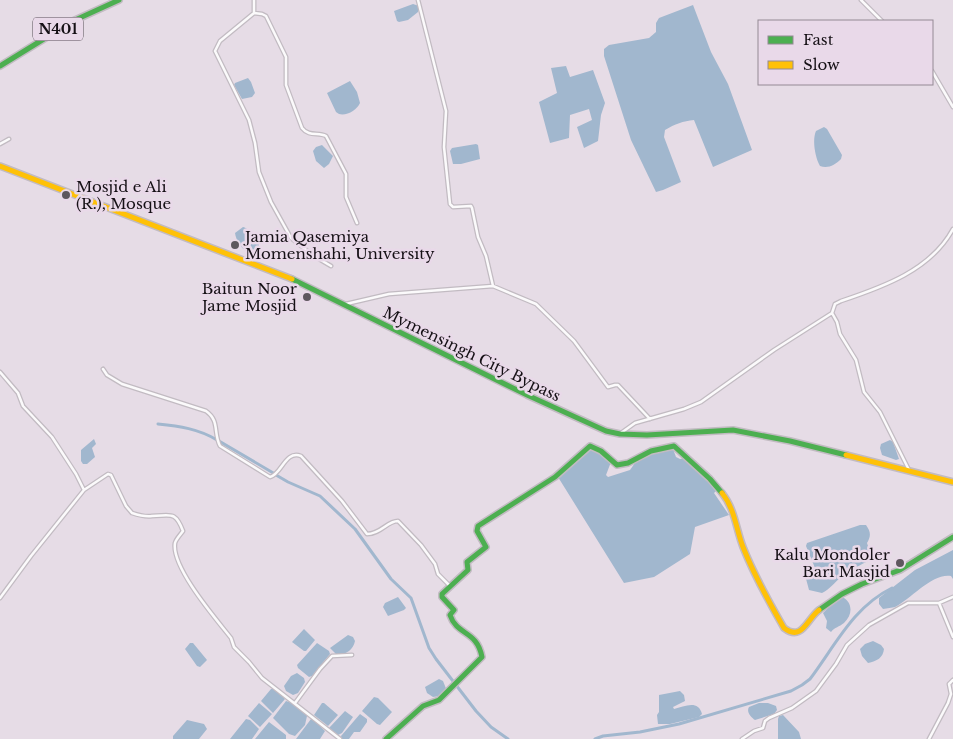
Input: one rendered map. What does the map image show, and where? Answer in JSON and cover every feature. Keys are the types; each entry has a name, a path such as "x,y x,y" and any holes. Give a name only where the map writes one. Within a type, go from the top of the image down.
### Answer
{"main road":[{"name":"N401","path":"0,66 73,21 119,0"},
{"name":"Mymensingh City Bypass","path":"0,166 299,282 574,418 606,431 620,434 647,435 732,430 790,441 953,482"},
{"path":"386,739 423,706 439,700 482,657 479,645 450,618 454,610 442,597 442,594 449,585 468,570 467,562 486,547 477,531 478,526 555,477 590,446 617,465 624,465 663,447 674,446 710,478 729,502 750,564 772,607 788,632 795,633 802,630 815,613 842,594 867,582 900,570 953,537"}],"street":[{"path":"254,0 254,13"},
{"path":"418,0 446,110 444,147 450,204 453,207 471,206 478,237 486,256 492,286"},
{"path":"861,0 881,20"},
{"path":"331,266 291,238 271,202 259,172 255,143 248,120 215,51 220,41 254,13 266,16 286,57 286,85 302,128 305,132 311,134 326,136 342,167 347,180 345,191 348,206 356,223"},
{"path":"933,73 953,107"},
{"path":"0,144 9,139"},
{"path":"620,434 636,424 701,402 774,350 832,313 836,304 916,269 946,242 953,230"},
{"path":"344,305 389,294 492,286 536,304 574,341 608,387 618,386 650,419"},
{"path":"832,313 840,334 858,366 864,392 880,412 910,471"},
{"path":"103,368 107,375 122,384 206,411 213,416 220,446 230,454 270,477 276,474 287,459 293,455 301,456 342,501 368,534 380,532 393,522 398,522 407,528 436,564 438,574 449,585"},
{"path":"0,372 18,393 23,406 52,437 84,490"},
{"path":"0,598 84,490 108,474 111,475 126,506 132,513 152,516 170,514 176,517 183,530 175,543 176,558 183,575 231,638 234,647 262,678 340,739"},
{"path":"742,739 750,733 763,728 765,720 792,708 816,691 847,645 868,625 908,603 940,602 953,597"},
{"path":"940,602 953,637"},
{"path":"295,703 332,656 352,655"},
{"path":"929,739 947,706 951,694 950,684 953,680"}],"water":[{"path":"413,4 419,6 418,12 408,20 397,21 394,11"},
{"path":"693,5 711,52 728,84 752,150 713,167 694,120 676,124 665,130 664,137 681,182 656,192 631,140 604,56 604,49 609,45 649,38 656,32 656,23 659,18"},
{"path":"566,66 570,77 593,70 605,103 601,115 598,141 584,148 577,127 592,120 589,109 570,115 569,138 550,143 539,102 557,93 551,68"},
{"path":"248,78 255,93 252,97 242,99 234,85"},
{"path":"350,81 357,92 360,103 351,112 339,114 336,112 327,93"},
{"path":"824,127 842,155 841,159 836,163 826,167 820,166 814,144 816,131"},
{"path":"322,145 333,156 329,164 324,168 316,161 313,151 316,147"},
{"path":"478,145 480,159 453,164 450,151 452,148"},
{"path":"243,227 254,235 259,247 248,252 241,247 235,233"},
{"path":"94,439 96,444 92,448 95,457 87,464 83,464 81,461 81,450"},
{"path":"890,440 893,442 899,459 896,460 882,455 881,444"},
{"path":"591,448 611,462 606,475 608,477 630,470 637,460 660,450 673,449 676,457 680,459 685,458 706,477 717,490 714,493 729,515 695,527 690,554 654,577 624,583 558,477"},
{"path":"860,525 866,525 870,532 867,543 871,555 870,560 841,577 822,593 809,590 805,575 814,571 815,568 806,546 807,543"},
{"path":"953,550 953,579 951,576 936,578 895,607 883,609 879,604 879,598 915,570"},
{"path":"398,597 406,608 388,616 383,607 385,603"},
{"path":"842,597 850,605 850,613 844,623 831,632 826,628 827,621 823,613 836,600"},
{"path":"304,629 315,640 306,651 292,642"},
{"path":"348,635 353,637 355,641 353,647 347,653 337,655 330,648"},
{"path":"873,641 884,649 879,659 868,663 862,656 860,649 865,644"},
{"path":"190,643 193,643 207,660 200,667 197,666 185,649"},
{"path":"317,643 329,651 330,654 312,676 309,677 297,665"},
{"path":"297,673 304,678 305,682 298,693 293,695 286,691 284,686 291,676"},
{"path":"439,679 443,681 447,691 440,696 433,697 427,693 425,687"},
{"path":"271,689 274,689 285,699 273,713 261,701"},
{"path":"680,691 684,695 685,701 673,707 674,709 694,705 700,709 702,714 699,717 670,724 658,724 659,695"},
{"path":"374,697 378,698 392,712 380,725 362,711"},
{"path":"286,701 292,703 307,716 305,725 295,736 289,734 273,718"},
{"path":"259,703 272,714 260,727 248,716"},
{"path":"322,703 338,715 328,726 314,715"},
{"path":"759,703 768,703 776,706 777,710 774,714 755,720 749,714 749,707"},
{"path":"345,711 353,717 342,733 338,735 329,728"},
{"path":"360,714 367,719 367,722 360,732 354,732 349,739 342,739 341,736"},
{"path":"783,715 799,732 801,739 778,739 778,719 779,716"},
{"path":"246,719 250,720 259,729 252,739 230,739"},
{"path":"311,719 325,731 320,739 296,739"},
{"path":"187,720 204,724 207,729 199,739 173,739 173,736"},
{"path":"269,722 286,735 286,739 255,739"}],"waterway":[{"path":"158,424 189,429 217,440"},
{"path":"219,441 275,474"},
{"path":"276,475 320,496 355,529 391,579 411,598 429,648 436,659 476,711 491,727 508,739"},
{"path":"595,739 603,736 640,732 679,724 791,691 810,679 856,616 878,596 892,588"}],"traffic: fast":[{"path":"0,66 73,21 119,0"},
{"path":"292,279 527,395 606,431 620,434 647,435 733,430 790,441 846,455"},
{"path":"386,739 423,706 439,700 482,657 472,637 453,622 450,615 454,610 442,597 442,594 468,570 467,562 486,547 477,531 478,526 555,477 590,446 601,451 617,465 628,463 651,451 674,446 710,479 722,493"},
{"path":"819,610 842,594 862,584 900,570 953,537"}],"traffic: slow":[{"path":"0,166 292,279"},
{"path":"846,455 953,482"},
{"path":"722,493 733,512 743,547 752,568 784,628 790,632 800,631 819,610"}],"place":[{"name":"Mosjid e Ali (R.), Mosque","path":"66,195"},
{"name":"Jamia Qasemiya Momenshahi, University","path":"235,245"},
{"name":"Baitun Noor Jame Mosjid","path":"307,297"},
{"name":"Kalu Mondoler Bari Masjid","path":"900,563"}]}
